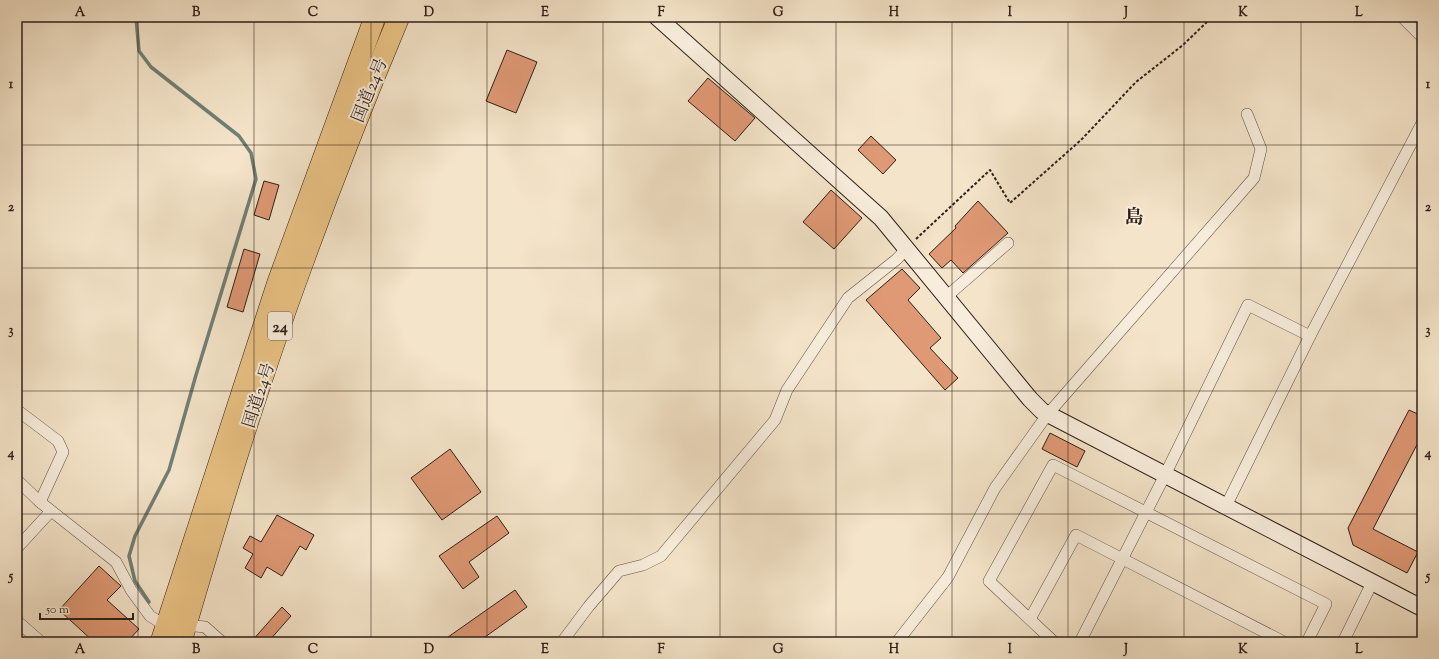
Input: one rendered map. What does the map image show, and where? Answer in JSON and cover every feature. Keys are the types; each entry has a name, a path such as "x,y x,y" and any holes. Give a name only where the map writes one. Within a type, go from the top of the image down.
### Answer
{"highway":[{"name":"国道24号","path":"173,634 278,282 375,17"},
{"name":"国道24号","path":"173,634 302,263 348,141 399,17"}],"street":[{"path":"657,17 881,218 1030,399 1047,415 1422,608"},
{"path":"1402,17 1422,37"},
{"path":"897,642 948,577 995,488 1047,415 1254,178 1261,149 1247,114"},
{"path":"1226,506 1310,336 1422,123"},
{"path":"946,296 1008,243"},
{"path":"562,642 619,571 643,565 661,556 775,420 787,390 848,298 897,259 906,248"},
{"path":"1080,642 1166,475 1248,305 1310,336"},
{"path":"17,410 58,442 63,452 40,502"},
{"path":"1054,642 989,581 1053,465 1326,604 1307,642"},
{"path":"17,480 40,502 116,562 131,590 150,616 173,634 205,627 222,642"},
{"path":"17,548 51,511"},
{"path":"1030,619 1076,535 1284,642"},
{"path":"1343,642 1372,583"},
{"path":"17,621 41,642"}],"path":[{"path":"906,248 990,170 1010,203 1081,140 1136,82 1183,45 1212,17"}],"building":[{"path":"507,50 537,62 516,113 486,101"},
{"path":"708,78 755,118 735,141 688,101"},
{"path":"871,136 896,160 883,174 858,150"},
{"path":"264,181 279,185 269,220 254,215"},
{"path":"831,190 862,218 834,249 803,222"},
{"path":"978,201 1008,233 963,273 951,260 942,268 929,254 956,228 955,226"},
{"path":"244,249 260,254 243,312 227,307"},
{"path":"902,269 920,288 908,300 941,338 930,348 958,378 945,390 866,300"},
{"path":"1409,410 1422,416 1422,435 1373,529 1418,552 1407,573 1353,545 1348,528"},
{"path":"1050,433 1085,451 1077,467 1042,449"},
{"path":"450,449 481,492 442,520 411,478"},
{"path":"277,515 314,535 306,550 300,546 282,576 267,567 261,578 245,568 253,554 243,548 250,536 261,542"},
{"path":"497,516 509,533 469,562 479,577 463,589 439,556"},
{"path":"99,566 121,586 107,600 139,629 127,642 94,642 59,610"},
{"path":"515,590 527,607 478,642 441,642"},
{"path":"282,607 291,616 268,642 251,642"}],"waterway":[{"path":"136,17 139,51 151,67 239,136 251,153 256,179 196,375 169,470 135,536 129,556 135,581 149,602"}],"district":[{"name":"島","path":"1134,216"}]}
